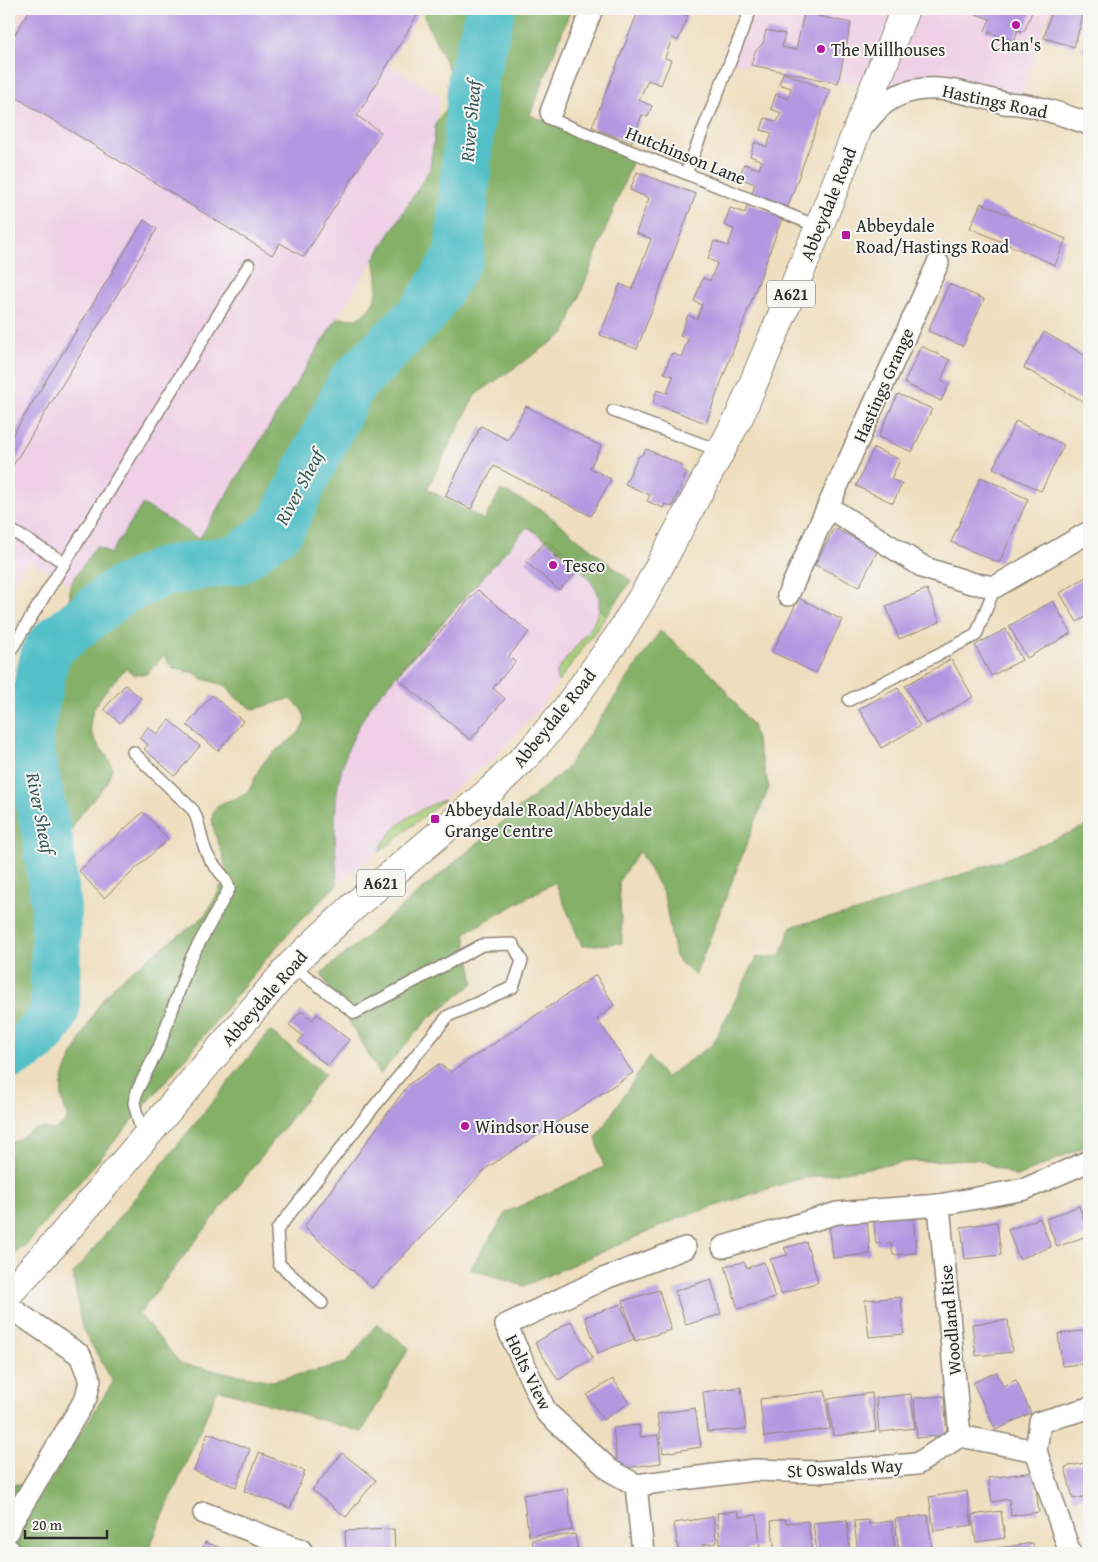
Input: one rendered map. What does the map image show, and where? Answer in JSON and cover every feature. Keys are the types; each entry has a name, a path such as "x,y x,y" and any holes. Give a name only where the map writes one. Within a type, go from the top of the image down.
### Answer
{"main road":[{"name":"Abbeydale Road","path":"9,1293 60,1239 291,965 354,906 491,790 532,750 566,709 617,638 722,452 756,380 905,9"}],"street":[{"path":"551,112 592,9"},
{"name":"Hastings Road","path":"856,134 879,108 889,100 920,90 949,89 1006,103 1020,104 1089,124"},
{"name":"Hastings Grange","path":"788,595 938,262"},
{"path":"828,507 925,568 971,583 995,587 1089,532"},
{"path":"723,1247 837,1213 939,1204 1025,1189 1089,1161"},
{"name":"Woodland Rise","path":"939,1204 960,1436"},
{"name":"Holts View","path":"636,1485 611,1471 546,1412 506,1325 603,1279 685,1248"},
{"path":"9,1307 80,1355 90,1380 86,1398 12,1522 9,1531"},
{"path":"1070,1553 1036,1451 1040,1422 1089,1408"},
{"path":"960,1436 1036,1451"},
{"name":"St Oswalds Way","path":"636,1485 754,1470 817,1472 917,1464 960,1436"},
{"path":"636,1485 643,1553"},
{"path":"204,1513 301,1550 300,1553"}],"lane":[{"path":"686,173 751,9"},
{"name":"Hutchinson Lane","path":"551,112 548,118 819,227"},
{"path":"9,653 249,265"},
{"path":"613,411 722,452"},
{"path":"9,529 65,563"},
{"path":"849,700 976,635 995,587"},
{"path":"132,752 193,810 198,819 205,850 213,864 225,878 229,889 227,896 190,960 159,1047 137,1091 134,1103 144,1140"},
{"path":"291,965 354,1014 482,945 512,944 522,960 513,987 448,1016 277,1230 279,1264 322,1303"}],"shaded area":[{"path":"24,9 421,9 388,65 439,94 432,166 199,539 110,555 96,546 70,585 29,560 9,590 9,36"},
{"path":"751,9 1049,9 1020,104 902,95 874,87 730,62"},
{"path":"542,510 631,581 538,711 497,755 337,885 335,814 337,786 343,759 356,727 374,701"}],"green space":[{"path":"421,9 571,9 530,115 633,160 565,333 475,395 427,489 484,520 501,490 542,510 631,581 607,615 599,609 597,592 584,573 555,547 527,527 374,701 359,725 342,769 338,790 335,833 337,885 293,928 265,960 183,1061 25,1246 9,1257 9,1143 38,1128 54,1130 64,1124 68,1116 61,1090 64,1075 86,1028 103,999 121,980 199,921 214,901 225,874 224,858 212,823 212,815 215,809 221,803 241,796 248,791 264,762 298,734 305,718 301,709 290,699 253,709 236,698 227,686 203,679 195,673 172,668 164,655 147,674 134,675 126,668 99,700 91,718 94,738 107,756 112,768 106,784 76,820 66,842 48,910 47,1001 41,1012 36,1016 9,1031 9,696 70,597 70,585 96,546 110,554 143,504 199,539 337,318 357,319 365,313 375,300 377,277 374,259 430,169 436,122 455,97 452,77"},
{"path":"599,609 607,615 558,682 556,675 559,668 593,625"},
{"path":"660,631 715,677 752,725 769,787 695,976 675,957 664,895 639,851 619,881 622,943 582,946 555,882 465,933 474,983 428,1019 380,1074 321,974 565,770"},
{"path":"444,800 379,852 390,834 406,819 424,808"},
{"path":"1089,825 1089,1145 1017,1177 977,1159 904,1162 795,1180 679,1218 524,1286 470,1269 507,1212 604,1167 596,1138 649,1057 665,1078 713,1044 757,957 781,956 791,926 856,912 1008,858"},
{"path":"270,1031 325,1074 139,1314 181,1364 272,1381 346,1363 377,1324 409,1348 362,1432 218,1389 147,1553 9,1553 9,1477 11,1484 47,1486 113,1382 82,1328 73,1274"}],"building":[{"path":"30,9 421,9 357,116 381,132 304,257 280,243 272,255 9,93 9,44"},
{"path":"639,9 675,9 688,16 678,41 672,38 665,58 671,60 661,85 648,80 639,100 652,106 648,117 642,115 631,143 592,127"},
{"name":"Chan's","path":"962,9 1033,9 1024,32 1018,30 1014,41 985,31 990,19"},
{"path":"1052,9 1085,9 1074,47 1044,38"},
{"name":"The Millhouses","path":"804,13 851,23 838,83 751,65 755,52 763,43 766,30 785,34 782,47 796,50"},
{"path":"1089,30 1089,53 1082,51"},
{"path":"783,73 830,90 787,209 751,196 755,184 739,178 744,164 759,169 762,161 750,156 755,142 767,147 772,133 761,130 765,118 777,122 781,113 771,109 776,94 788,99 791,88 779,84"},
{"path":"637,172 696,194 637,349 600,335 620,284 632,289 651,239 636,233 649,198 630,190"},
{"path":"748,203 783,216 706,423 653,403 657,390 667,393 673,376 664,373 672,353 681,357 688,339 680,336 688,315 697,319 702,305 694,301 703,278 710,281 717,263 708,259 714,241 728,246 734,229 724,225 730,208 745,213"},
{"path":"981,203 1066,239 1055,265 970,228"},
{"path":"144,220 157,229 9,472 9,441"},
{"path":"949,284 984,299 963,346 928,331"},
{"path":"1044,332 1089,358 1086,369 1089,371 1089,391 1083,401 1024,368"},
{"path":"921,346 950,360 941,380 949,384 941,401 904,383"},
{"path":"898,394 932,409 912,452 878,437"},
{"path":"526,406 601,446 590,468 611,479 591,516 494,466 471,509 445,496 481,426 508,440"},
{"path":"1016,421 1064,445 1041,491 993,468"},
{"path":"874,448 900,460 891,479 902,484 893,503 856,486"},
{"path":"646,449 682,465 681,470 687,472 672,507 665,504 663,508 647,501 650,495 625,484 638,457"},
{"path":"981,477 1028,499 999,563 951,542"},
{"path":"834,528 878,550 859,587 815,565"},
{"name":"Tesco","path":"546,541 579,569 559,590 526,562"},
{"path":"1089,575 1089,615 1077,622 1060,593"},
{"path":"927,589 940,622 899,639 886,606"},
{"path":"478,590 529,632 509,656 515,662 493,688 505,699 470,740 398,679"},
{"path":"799,598 842,620 816,673 772,652"},
{"path":"1053,601 1071,633 1027,658 1009,626"},
{"path":"1006,629 1022,660 991,676 975,645"},
{"path":"951,659 973,697 926,724 905,686"},
{"path":"125,685 141,698 120,723 104,709"},
{"path":"898,688 920,726 881,748 859,709"},
{"path":"212,695 243,721 218,751 187,725"},
{"path":"169,720 200,746 175,776 144,749 148,745 139,738 148,727 157,734"},
{"path":"143,812 168,839 104,898 79,871"},
{"name":"Windsor House","path":"596,975 614,1005 597,1019 633,1073 488,1167 372,1288 304,1227 409,1084 439,1064 451,1072"},
{"path":"301,1011 313,1020 317,1014 349,1040 328,1066 298,1042 303,1036 289,1025"},
{"path":"1079,1206 1089,1235 1057,1247 1046,1219"},
{"path":"913,1213 916,1253 893,1255 891,1243 876,1244 873,1216"},
{"path":"867,1217 870,1254 833,1258 829,1223"},
{"path":"1040,1218 1051,1247 1019,1259 1008,1230"},
{"path":"997,1222 1001,1255 965,1259 961,1227"},
{"path":"806,1242 818,1282 781,1294 770,1259 788,1255 784,1248"},
{"path":"744,1262 747,1268 764,1262 775,1298 738,1309 725,1266"},
{"path":"711,1279 721,1314 686,1325 675,1291"},
{"path":"659,1290 671,1330 635,1341 623,1301"},
{"path":"901,1297 904,1334 869,1337 865,1300"},
{"path":"621,1304 634,1339 598,1353 585,1317"},
{"path":"1008,1320 1012,1352 976,1356 972,1324"},
{"path":"571,1321 593,1358 558,1380 535,1343"},
{"path":"1089,1330 1089,1363 1062,1366 1058,1334"},
{"path":"996,1372 1003,1386 1016,1380 1031,1413 996,1430 973,1383"},
{"path":"613,1379 629,1403 603,1420 587,1395"},
{"path":"741,1387 746,1429 707,1432 703,1392"},
{"path":"825,1391 830,1429 764,1437 760,1399"},
{"path":"872,1393 876,1431 833,1436 828,1399"},
{"path":"911,1394 915,1428 879,1432 876,1398"},
{"path":"944,1396 947,1435 917,1438 914,1398"},
{"path":"695,1408 701,1447 663,1453 657,1414"},
{"path":"639,1425 641,1437 658,1435 661,1463 618,1469 613,1428"},
{"path":"208,1433 250,1449 236,1487 194,1471"},
{"path":"259,1453 305,1471 290,1508 244,1491"},
{"path":"342,1453 376,1480 346,1517 312,1490"},
{"path":"1089,1462 1089,1496 1073,1499 1065,1467"},
{"path":"1034,1472 1039,1512 1011,1516 1009,1499 992,1502 988,1478"},
{"path":"567,1488 572,1530 529,1536 523,1495"},
{"path":"967,1491 972,1525 934,1531 929,1497"},
{"path":"738,1511 739,1517 757,1515 760,1548 721,1552 717,1513"},
{"path":"1001,1511 1005,1538 976,1542 972,1515"},
{"path":"928,1515 932,1551 899,1553 895,1519"},
{"path":"713,1517 717,1543 702,1545 704,1553 679,1553 674,1523"},
{"path":"785,1519 786,1523 808,1521 812,1553 775,1553 771,1521"},
{"path":"847,1520 850,1553 817,1553 813,1523"},
{"path":"869,1520 869,1524 892,1521 895,1553 858,1553 854,1521"},
{"path":"394,1529 395,1553 346,1553 345,1531"},
{"path":"575,1534 578,1553 534,1553 532,1540"},
{"path":"205,1542 235,1553 200,1553"},
{"path":"1033,1543 1034,1553 998,1553 997,1548"}],"waterway":[{"name":"River Sheaf","path":"9,1055 37,1037 47,1025 55,1009 56,909 47,834 29,752 28,734 45,656 49,648 56,641 120,591 165,571 238,559 280,528 352,383 425,311 459,256 473,77 491,9"}],"place":[{"name":"Chan's","path":"1016,25"},
{"name":"The Millhouses","path":"821,49"},
{"name":"Abbeydale Road/Hastings Road","path":"846,235"},
{"name":"Tesco","path":"553,565"},
{"name":"Abbeydale Road/Abbeydale Grange Centre","path":"435,819"},
{"name":"Windsor House","path":"465,1126"}]}
